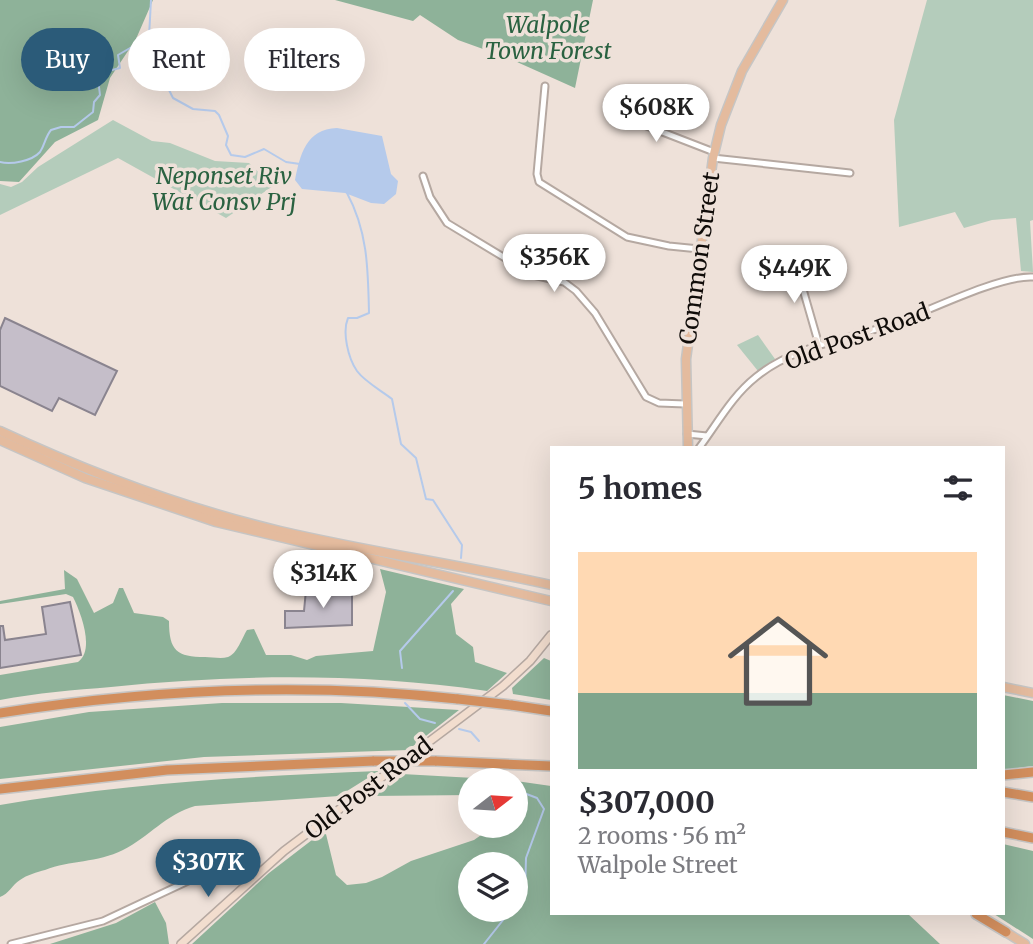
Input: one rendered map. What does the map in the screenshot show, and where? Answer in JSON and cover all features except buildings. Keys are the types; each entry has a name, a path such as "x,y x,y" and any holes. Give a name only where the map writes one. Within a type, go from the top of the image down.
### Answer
{"highway":[{"path":"0,713 123,697 229,690 357,691 458,699 550,711"},
{"path":"0,789 167,770 374,761 550,766"},
{"path":"518,764 550,772"},
{"path":"1005,775 1033,772"},
{"path":"1005,792 1033,797"},
{"path":"1005,832 1033,838"},
{"path":"978,915 1006,932"}],"main road":[{"name":"Common Street","path":"688,446 686,359 713,155 742,71 783,0"},
{"path":"0,431 88,470 229,518 334,543 550,585"},
{"path":"0,440 85,478 216,523 550,601"},
{"name":"Old Post Road","path":"181,944 257,874 493,695 526,665 550,636"},
{"path":"1005,687 1033,693"},
{"path":"983,915 1025,944"}],"street":[{"path":"545,86 537,174 539,182 628,237 699,249"},
{"path":"608,111 713,155 850,173"},
{"path":"423,176 430,197 447,223 533,275 564,282 576,291 595,313 646,397 659,403 685,404"},
{"path":"794,258 819,345"},
{"name":"Old Post Road","path":"700,446 736,397 756,377 782,361 819,345 893,324 1003,281 1033,276"},
{"path":"687,434 707,436"},
{"path":"11,944 103,921 233,860 246,861 257,874"}],"green space":[{"path":"0,0 153,0 141,28 128,28 128,51 114,72 114,28 21,28 21,91 106,91 98,120 55,142 19,182 0,181"},
{"name":"Walpole Town Forest","path":"335,0 593,0 575,88 508,58 458,40 420,15 413,21"},
{"path":"927,0 1033,0 1033,220 1030,221 1033,272 1021,271 1016,218 992,220 964,228 955,212 899,227 894,120"},
{"name":"Neponset Riv Wat Consv Prj","path":"113,120 152,141 170,143 215,161 249,163 273,186 226,218 118,158 0,215 0,184 11,187 22,182 38,167"},
{"path":"758,335 775,359 758,371 737,345"},
{"path":"380,569 464,589 451,604 456,634 473,647 475,662 507,673 487,691 393,681 299,677 158,683 0,700 0,675 78,662 83,656 86,649 85,631 73,597 66,594 0,604 0,601 65,589 64,570 77,579 94,613 113,603 119,588 123,588 134,613 163,617 169,621 173,646 181,654 195,657 228,657 237,649 247,630 254,629 266,655 291,655 307,660 316,656 373,651 386,592"},
{"path":"544,658 550,661 550,700 513,694 512,688"},
{"path":"1005,695 1033,701 1033,766 1005,770"},
{"path":"222,703 341,703 459,710 408,750 204,757 0,779 0,727 89,712"},
{"path":"379,771 339,796 195,806 175,814 123,850 32,874 20,880 0,897 0,805 94,791 189,782"},
{"path":"402,774 458,777 458,795 370,796"},
{"path":"528,783 550,786 550,915 909,915 940,944 192,944 269,873 325,830 336,875 347,885 366,883 411,861 474,840 528,838"},
{"path":"1005,844 1033,851 1033,939 996,915 1005,915"},
{"path":"155,902 166,923 169,944 50,944 116,923"}],"water":[{"path":"337,128 382,136 391,174 398,181 396,194 384,204 371,203 345,193 302,189 295,180 302,153 311,138 326,129"}],"waterway":[{"path":"0,162 15,163 32,158 40,152 51,130 74,127 93,112 94,102 100,95 98,79 108,71 120,68 118,55 149,37 151,0"},
{"path":"170,91 173,98 193,109 215,111 219,115 228,136 226,145 231,155 245,157 264,149 286,162 300,164"},
{"path":"347,193 363,237 369,313 348,318 346,337 349,352 360,375 392,399 401,444 416,458 426,499 433,500 462,545 461,558"},
{"path":"402,668 400,651 453,591"},
{"path":"405,703 420,719 435,723"},
{"path":"459,729 471,732 479,741"},
{"path":"528,795 537,798 544,809 528,853"},
{"path":"484,944 501,922"}]}
